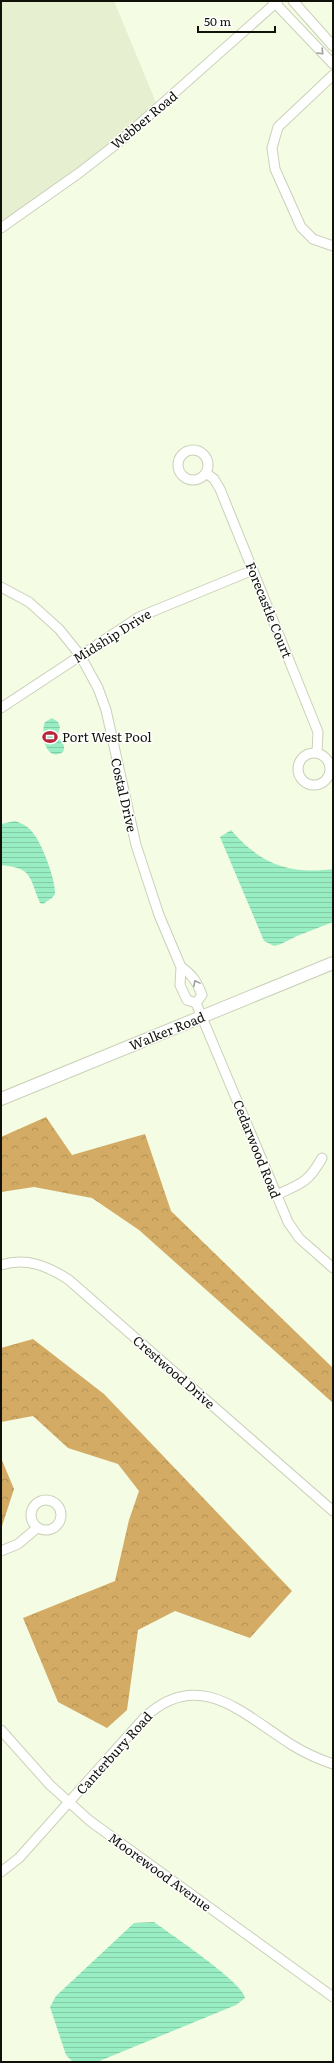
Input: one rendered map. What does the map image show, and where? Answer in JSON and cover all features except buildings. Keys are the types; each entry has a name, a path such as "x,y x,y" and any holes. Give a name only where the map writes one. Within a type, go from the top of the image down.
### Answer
{"street":[{"path":"293,1 333,46"},
{"path":"275,2 333,64"},
{"name":"Webber Road","path":"1,228 79,173 124,138 275,2"},
{"path":"333,75 278,127 272,148 275,169 301,227 313,239 333,246"},
{"name":"Forecastle Court","path":"206,473 214,479 220,489 318,732 317,753"},
{"name":"Midship Drive","path":"1,708 144,614 253,570"},
{"name":"Costal Drive","path":"1,587 42,612 59,629 80,655 103,700 136,845 159,915 181,967 181,990 187,1000 196,1002"},
{"name":"Walker Road","path":"1,1099 333,963"},
{"name":"Costal Drive","path":"181,967 191,975 198,984 202,995 196,1002"},
{"name":"Costal Drive","path":"196,1002 202,1016"},
{"name":"Cedarwood Road","path":"202,1016 288,1222 294,1232 333,1268"},
{"path":"276,1195 303,1184 314,1173 322,1158"},
{"name":"Crestwood Drive","path":"1,1265 31,1262 55,1271 69,1280 333,1511"},
{"path":"1,1551 18,1544 37,1528"},
{"name":"Canterbury Road","path":"1,1872 19,1858 145,1717 166,1701 180,1697 202,1695 224,1700 307,1754 333,1764"},
{"name":"Moorewood Avenue","path":"1,1730 30,1765 69,1802 112,1837 333,1997"}],"shaded area":[{"path":"1,1 114,1 157,105 102,151 1,223"},
{"name":"Port West Pool","path":"52,718 58,722 60,727 57,736 63,743 64,747 63,752 57,754 52,754 49,751 44,740 43,733 45,722"},
{"path":"15,821 25,826 37,838 48,862 55,888 55,894 43,904 40,903 31,880 25,871 11,866 1,865 1,824"},
{"path":"231,830 253,851 276,864 302,870 333,869 333,922 274,946 264,941 220,837"},
{"path":"154,1922 190,1947 233,1981 245,1998 236,2005 97,2062 73,2062 66,2055 50,2007 56,1996 134,1923"}],"green space":[{"path":"46,1117 72,1155 145,1134 171,1211 333,1368 333,1403 139,1230 92,1198 34,1187 1,1192 1,1137"},
{"path":"33,1339 104,1394 292,1591 250,1638 175,1611 138,1630 127,1710 107,1728 58,1702 23,1618 115,1581 129,1520 139,1491 118,1464 68,1448 33,1416 1,1422 1,1348"},
{"path":"1,1458 14,1489 1,1529"}],"place":[{"name":"Port West Pool","path":"50,737"}]}
